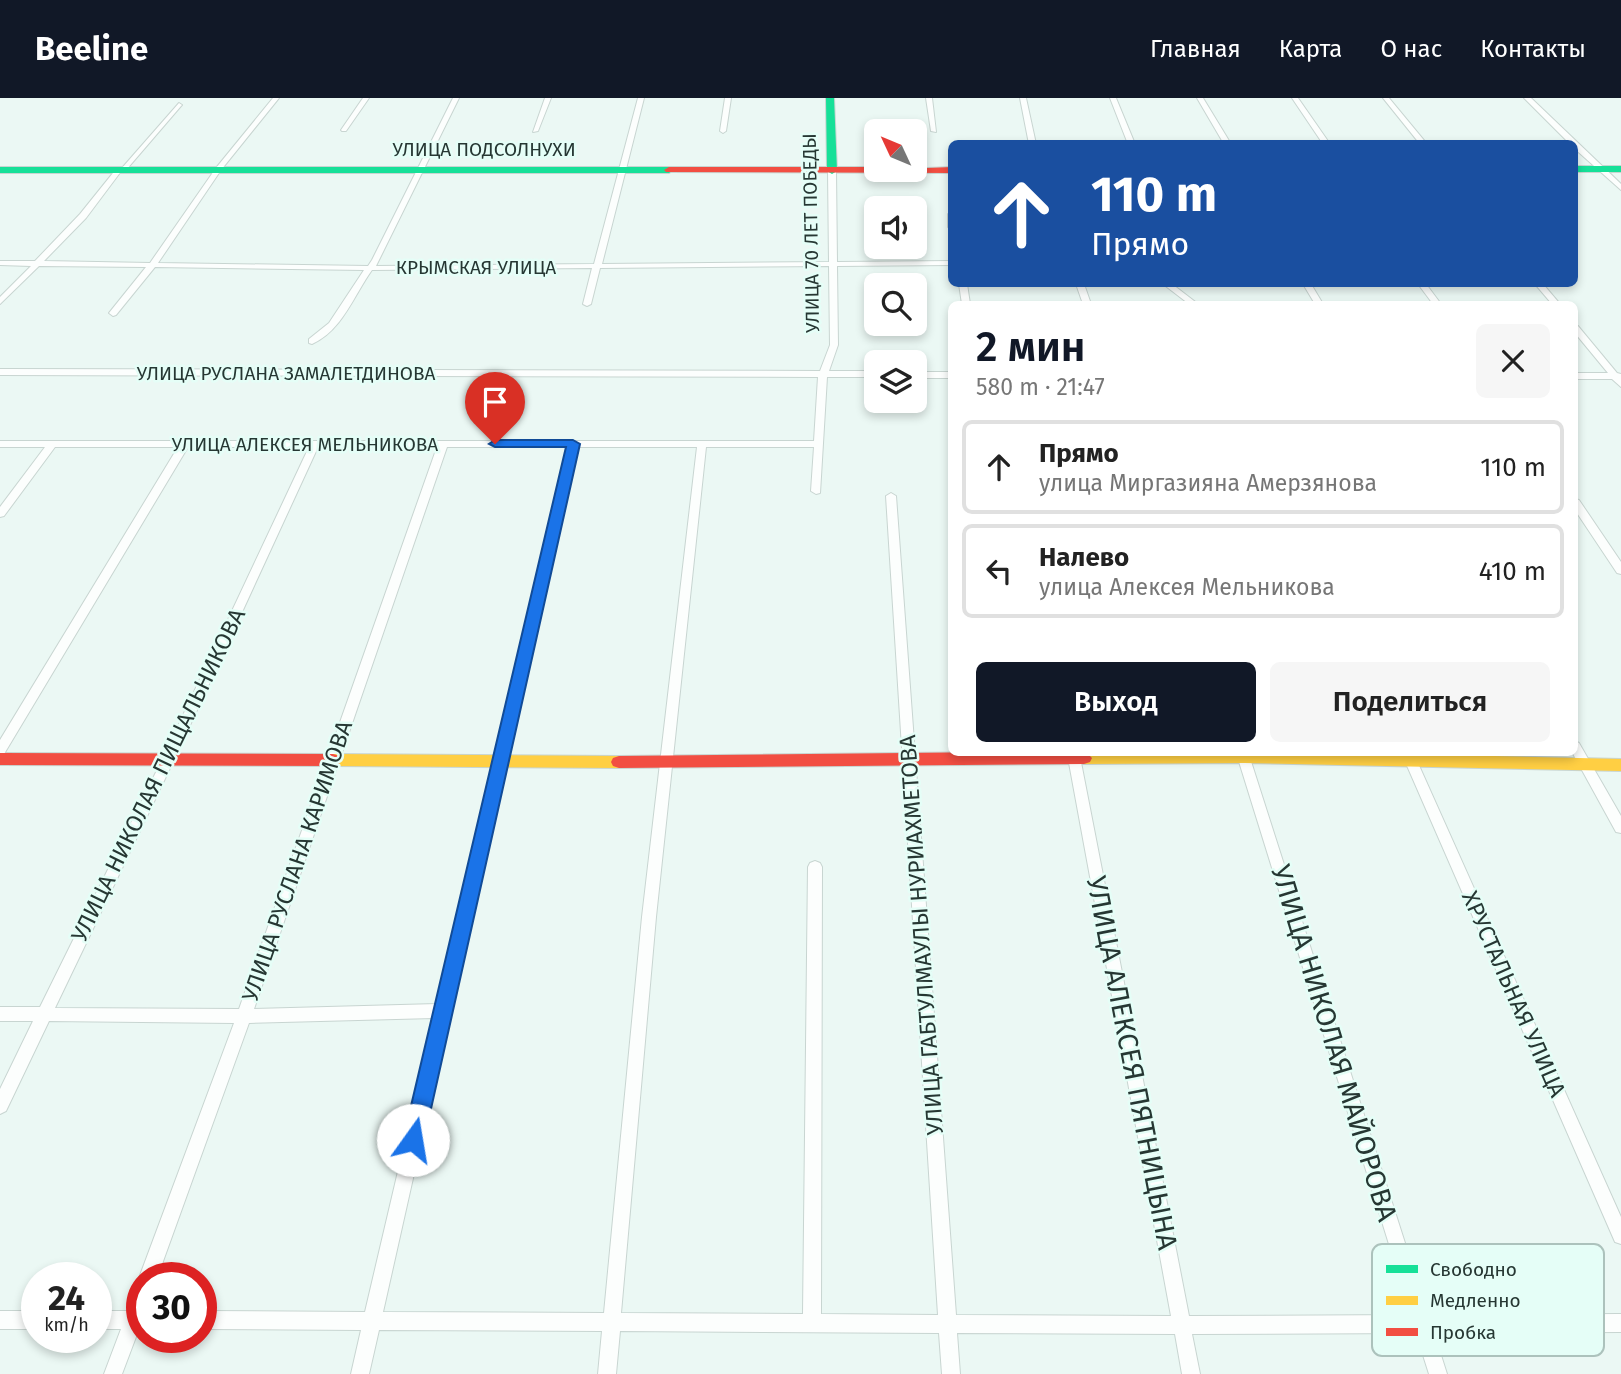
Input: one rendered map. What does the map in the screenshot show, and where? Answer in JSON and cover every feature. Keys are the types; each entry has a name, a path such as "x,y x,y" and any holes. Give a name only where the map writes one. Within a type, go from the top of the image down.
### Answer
{"street":[{"path":"113,313 151,267 218,169 276,98"},
{"path":"344,130 366,98"},
{"path":"312,341 331,327 376,261 456,98"},
{"path":"535,131 548,98"},
{"path":"587,304 641,98"},
{"path":"723,131 728,98"},
{"name":"УЛИЦА 70 ЛЕТ ПОБЕДЫ","path":"816,491 824,374 834,345 835,265 830,98"},
{"path":"929,98 933,131"},
{"path":"1023,98 1032,140"},
{"path":"1113,98 1130,140"},
{"path":"1200,98 1226,140"},
{"path":"1295,98 1324,140"},
{"path":"1386,98 1421,140"},
{"path":"1527,98 1570,140"},
{"path":"0,302 34,263 83,216 179,104"},
{"path":"1578,148 1621,188"},
{"name":"УЛИЦА ПОДСОЛНУХИ","path":"0,172 122,169 948,170"},
{"path":"1578,169 1621,169"},
{"name":"КРЫМСКАЯ УЛИЦА","path":"0,264 370,268 948,263"},
{"path":"1171,287 1190,301"},
{"path":"1542,287 1553,301"},
{"path":"1578,331 1619,379"},
{"name":"УЛИЦА РУСЛАНА ЗАМАЛЕТДИНОВА","path":"0,372 864,374"},
{"path":"927,375 948,375"},
{"path":"1578,376 1619,379"},
{"name":"УЛИЦА АЛЕКСЕЯ МЕЛЬНИКОВА","path":"0,444 819,444"},
{"path":"0,514 52,444"},
{"path":"0,751 185,444"},
{"name":"УЛИЦА НИКОЛАЯ ПИЩАЛЬНИКОВА","path":"0,1106 168,760 315,444"},
{"name":"УЛИЦА РУСЛАНА КАРИМОВА","path":"154,1262 244,1016 443,444"},
{"path":"360,1374 573,444"},
{"path":"607,1374 649,917 702,444"},
{"name":"УЛИЦА ГАБТУЛМАУЛЫ НУРИАХМЕТОВА","path":"891,496 951,1374"},
{"path":"1578,506 1621,570"},
{"path":"1578,751 1621,828"},
{"path":"0,759 666,762 1073,756"},
{"name":"УЛИЦА АЛЕКСЕЯ ПЯТНИЦЫНА","path":"1073,756 1191,1374"},
{"name":"УЛИЦА НИКОЛАЯ МАЙОРОВА","path":"1243,756 1397,1244"},
{"path":"1299,756 1621,765"},
{"name":"ХРУСТАЛЬНАЯ УЛИЦА","path":"1410,758 1621,1236"},
{"path":"812,1321 815,867"},
{"path":"0,1014 244,1016 443,1010"},
{"path":"0,1320 21,1320"},
{"path":"217,1320 1372,1324"},
{"path":"113,1374 126,1345"},
{"name":"УЛИЦА НИКОЛАЯ МАЙОРОВА","path":"1432,1356 1438,1374"}],"traffic: fast":[{"path":"830,98 832,171"},
{"path":"1578,169 1621,169"},
{"path":"0,170 669,170"}],"traffic: slow":[{"path":"1084,758 1244,757 1621,765"},
{"path":"333,760 619,762"}],"traffic: jam":[{"path":"669,170 948,170"},
{"path":"619,762 1084,758"},
{"path":"0,759 333,760"}],"route":[{"path":"413,1140 573,444 495,444"}]}
